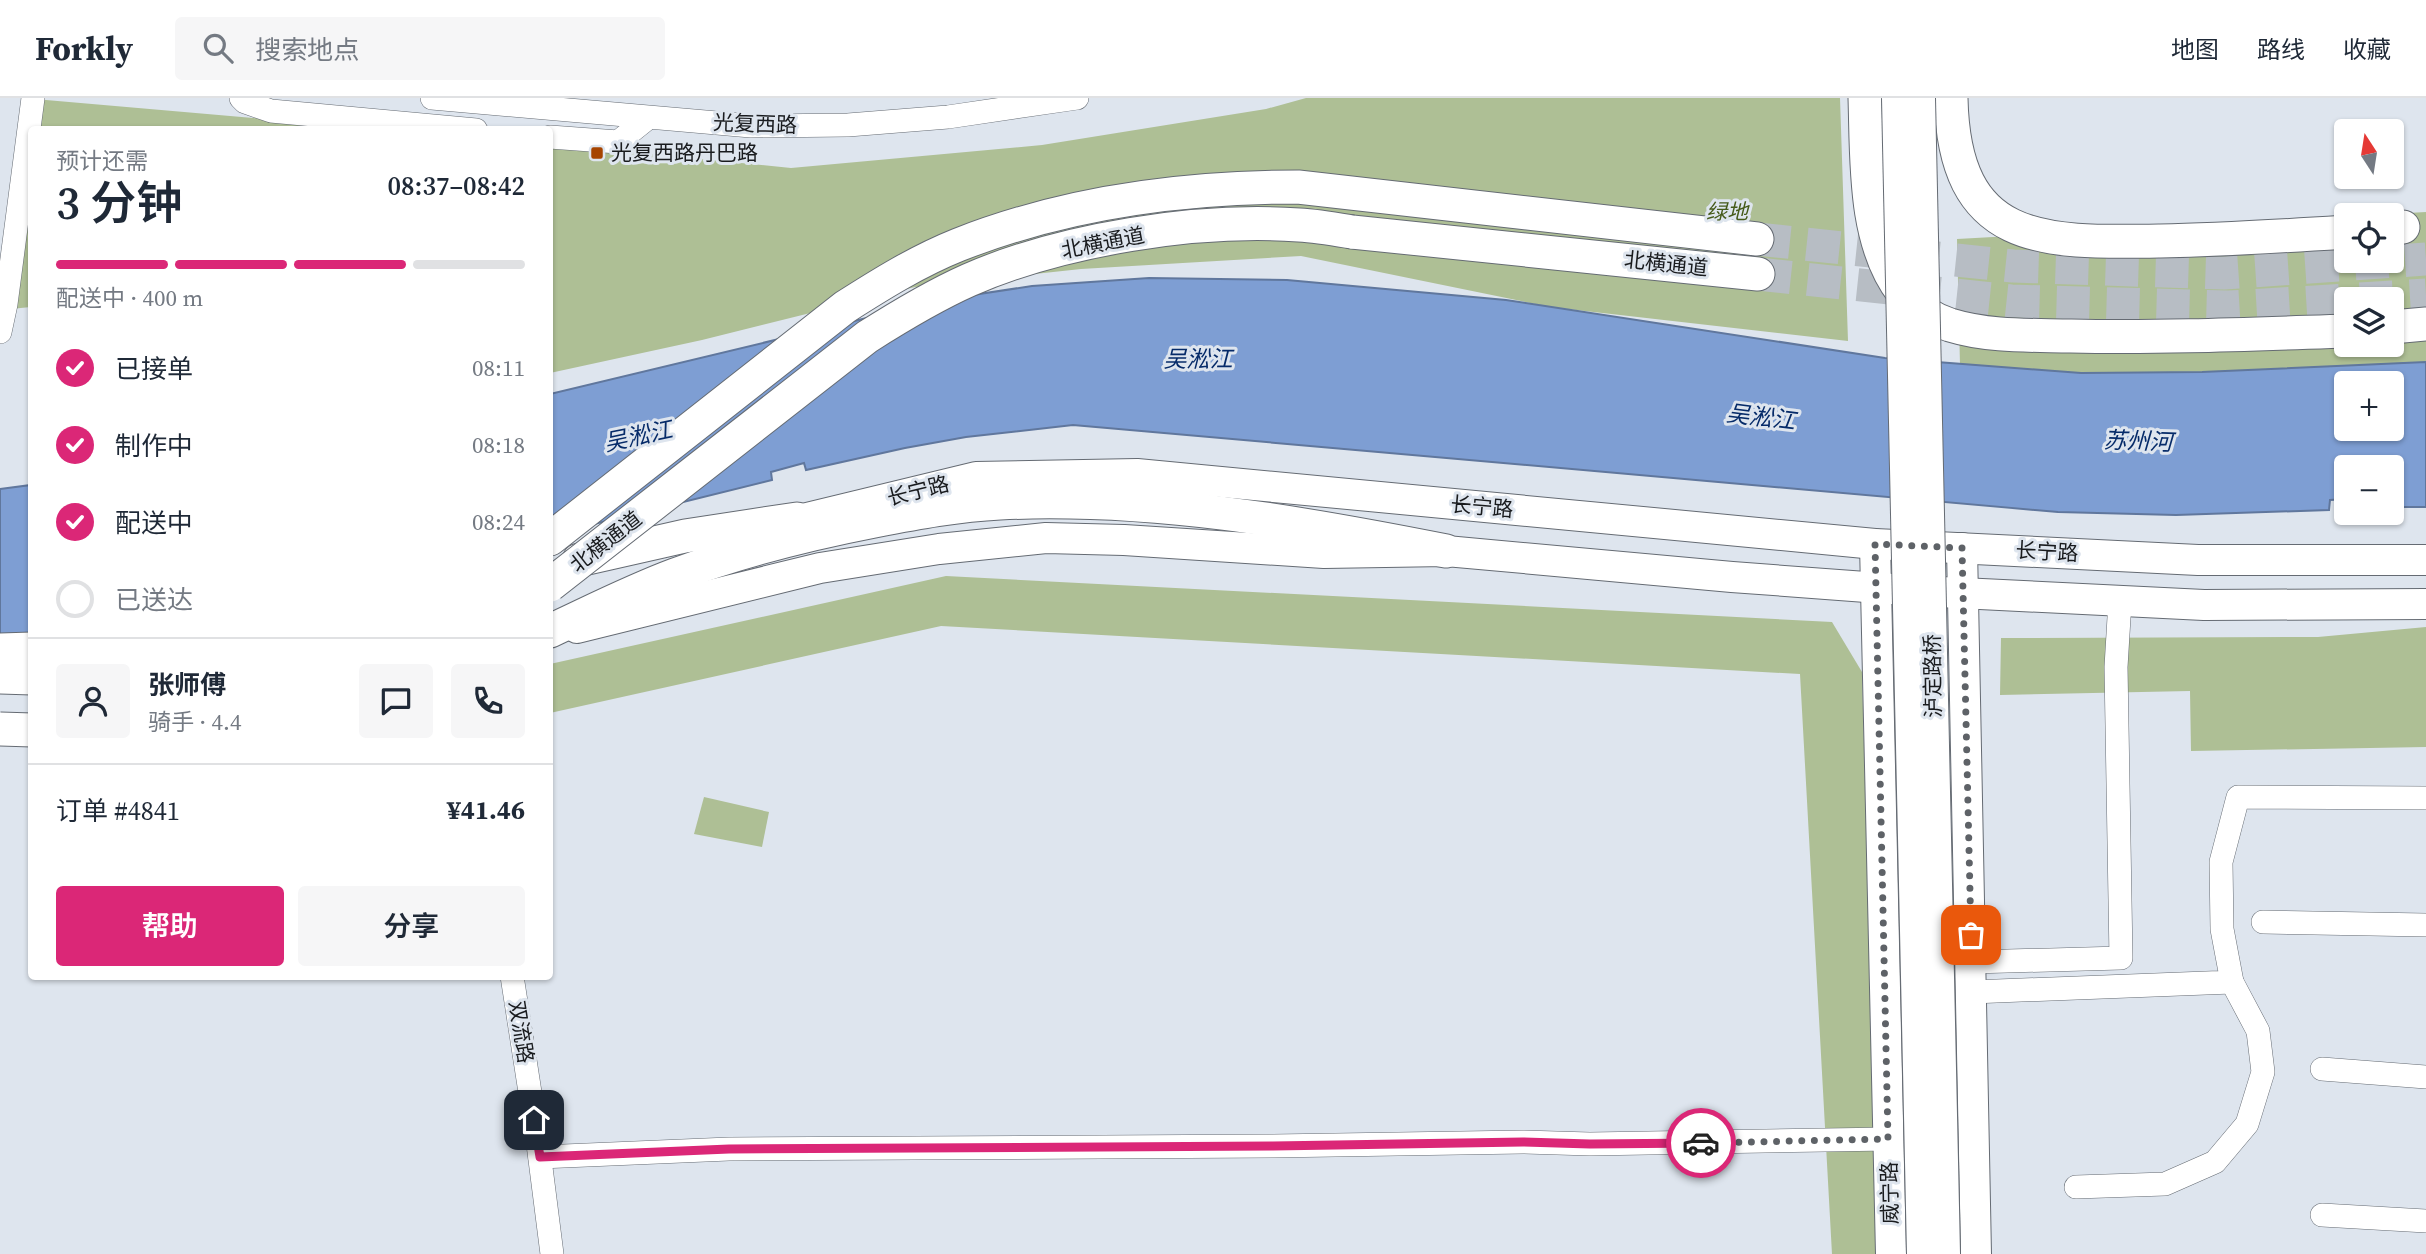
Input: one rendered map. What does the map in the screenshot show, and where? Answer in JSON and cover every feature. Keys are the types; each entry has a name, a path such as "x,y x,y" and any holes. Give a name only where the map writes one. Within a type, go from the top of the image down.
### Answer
{"highway":[{"path":"1865,98 1870,202 1876,234 1886,264 1903,292 1926,314 1951,325 1990,334 2126,337 2334,331"},
{"path":"1951,98 1955,148 1968,185 1982,203 2018,229 2063,240 2227,240 2334,233"},
{"name":"北横通道","path":"553,537 845,307 898,274 956,246 1056,214 1105,202 1152,195 1241,187 1298,187 1757,239"},
{"name":"北横通道","path":"553,582 867,337 916,306 970,280 1065,249 1157,232 1244,224 1299,225 1758,274"},
{"path":"2404,326 2426,324"},
{"path":"553,632 664,580 730,556 796,538 910,514 1011,503 1077,502 1176,509 1294,523 1446,551"},
{"path":"553,566 685,536 813,516"},
{"path":"0,650 28,649"},
{"path":"0,677 28,679"},
{"path":"0,693 28,693"},
{"path":"0,730 28,729"},
{"path":"0,745 28,746"}],"main road":[{"name":"泸定路桥","path":"1898,98 1922,1254"},
{"name":"泸定路桥","path":"1920,98 1945,1254"},
{"name":"长宁路","path":"553,583 976,477 1137,474 1875,544 2198,560 2426,560"},
{"path":"553,632 820,568 939,549 1033,540 1124,540 1324,553 1446,551 1732,577 1963,593 2203,605 2426,604"},
{"name":"威宁路","path":"1875,544 1891,1254"},
{"path":"1962,548 1976,1254"},
{"path":"0,683 28,680"}],"street":[{"path":"29,126 33,98"},
{"path":"241,98 244,102 271,111 440,126"},
{"name":"光复西路","path":"442,99 549,103 648,118 751,126 848,125 948,117 1077,98"},
{"path":"442,99 451,126"},
{"path":"553,137 618,142 648,118"},
{"path":"0,331 6,304 28,134"},
{"path":"1972,962 2121,958 2116,667 2120,601"},
{"path":"2076,1187 2165,1184 2215,1162 2247,1124 2263,1072 2258,1031 2232,982 2222,929 2221,862 2238,797 2426,798"},
{"path":"2263,922 2426,925"},
{"name":"双流路","path":"513,980 552,1254"},
{"path":"1972,992 2232,982"},
{"path":"2322,1069 2426,1076"},
{"path":"540,1157 729,1149 1523,1142 1590,1144 1888,1139"},
{"path":"2322,1215 2426,1221"}],"green space":[{"path":"23,98 345,126 28,126 28,307 0,310"},
{"name":"绿地","path":"1306,98 1840,98 1848,341 1550,307 1301,256 1081,269 915,287 702,340 553,372 553,144 791,168 1042,145 1266,109"},
{"path":"2426,212 2426,362 2202,372 2081,373 1960,365 1957,239 2334,218 2334,273 2404,273 2404,213"},
{"path":"946,576 1832,622 1862,672 1878,1254 1832,1254 1800,674 941,626 553,712 553,663"},
{"path":"2426,627 2426,747 2191,751 2190,691 2000,695 2001,638 2318,637"},
{"path":"704,797 769,812 762,847 694,834"}],"water":[{"path":"1149,278 1287,280 1506,300 1885,358 2081,373 2202,372 2426,362 2426,507 2404,507 2404,455 2334,455 2334,500 2330,500 2329,510 2176,515 2058,512 1073,425 966,437 806,470 804,463 771,472 772,480 553,534 553,393 946,299 1032,286"},
{"path":"28,485 28,641 0,641 0,489"}],"tunnel":[{"path":"1757,239 2013,266 2224,273 2426,259"},
{"path":"1758,274 2011,301 2229,307 2334,301"},
{"path":"2404,296 2426,295"}],"way so far":[{"path":"1701,1143 1888,1139 1875,544 1962,548 1971,935"}],"place":[{"name":"光复西路丹巴路","path":"597,153"}],"route":[{"path":"534,1120 540,1157 729,1149 1701,1143"}],"water label":[{"name":"吴淞江","path":"1198,359"},
{"name":"吴淞江","path":"1761,417"},
{"name":"吴淞江","path":"638,436"},
{"name":"苏州河","path":"2138,441"}]}
